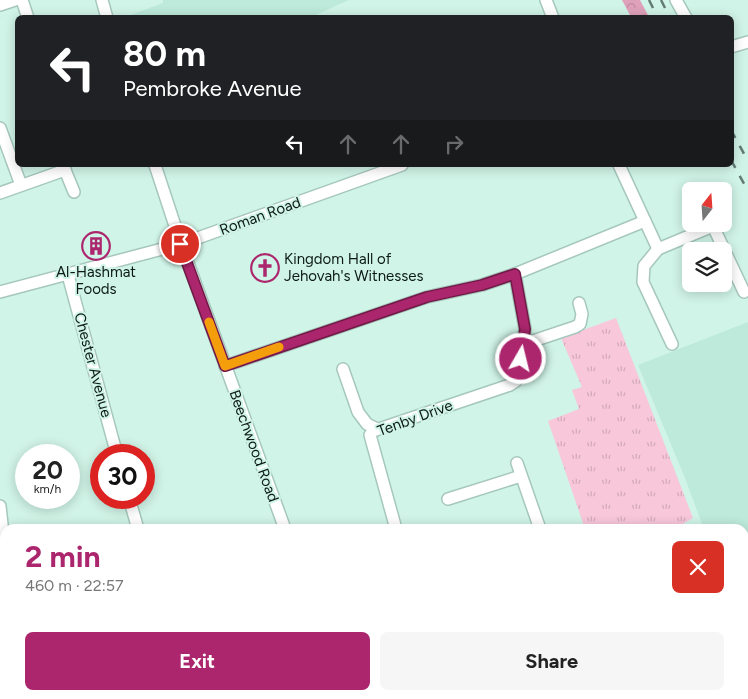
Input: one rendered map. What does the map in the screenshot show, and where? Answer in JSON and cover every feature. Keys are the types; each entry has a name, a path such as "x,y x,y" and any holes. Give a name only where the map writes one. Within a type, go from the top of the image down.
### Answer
{"street":[{"path":"0,6 15,0"},
{"path":"22,0 27,15"},
{"path":"102,0 106,15"},
{"path":"546,0 553,15"},
{"path":"676,0 684,15"},
{"path":"734,46 748,42"},
{"path":"0,128 3,145 21,185"},
{"name":"Beechwood Road","path":"156,167 180,244 283,524"},
{"name":"Roman Road","path":"0,292 180,244 396,167"},
{"path":"620,167 658,249"},
{"path":"0,193 64,168 74,192"},
{"path":"225,366 427,297 482,285 515,274 645,221"},
{"path":"672,344 643,282 644,266 658,249 696,232"},
{"path":"715,232 744,292"},
{"name":"Tenby Drive","path":"395,524 370,438 372,431 516,381 524,344 524,320 515,274"},
{"name":"Chester Avenue","path":"68,275 114,444"},
{"path":"524,344 580,324 582,314 579,302"},
{"path":"343,369 358,412 367,424 378,429"},
{"path":"517,463 538,524"},
{"path":"448,499 521,476"},
{"path":"0,506 2,524"},
{"path":"132,509 137,524"}],"shaded area":[{"path":"163,0 349,0 315,15 130,15 163,3"},
{"path":"748,322 748,524 702,524 638,365"}],"green space":[{"path":"622,0 640,0 648,15 630,15"},
{"path":"616,318 693,518 683,524 583,524 548,421 579,409 572,390 582,387 561,338"}],"railway":[{"path":"649,0 656,15"},
{"path":"661,0 668,15"},
{"path":"734,135 748,161"},
{"path":"734,165 748,191"}],"slow traffic":[{"path":"209,322 225,366 279,347"}],"place":[{"name":"Al-Hashmat Foods","path":"96,246"},
{"name":"Kingdom Hall of Jehovah's Witnesses","path":"265,268"}],"route":[{"path":"180,244 225,366 427,297 482,285 515,274 525,329 521,359"}]}
